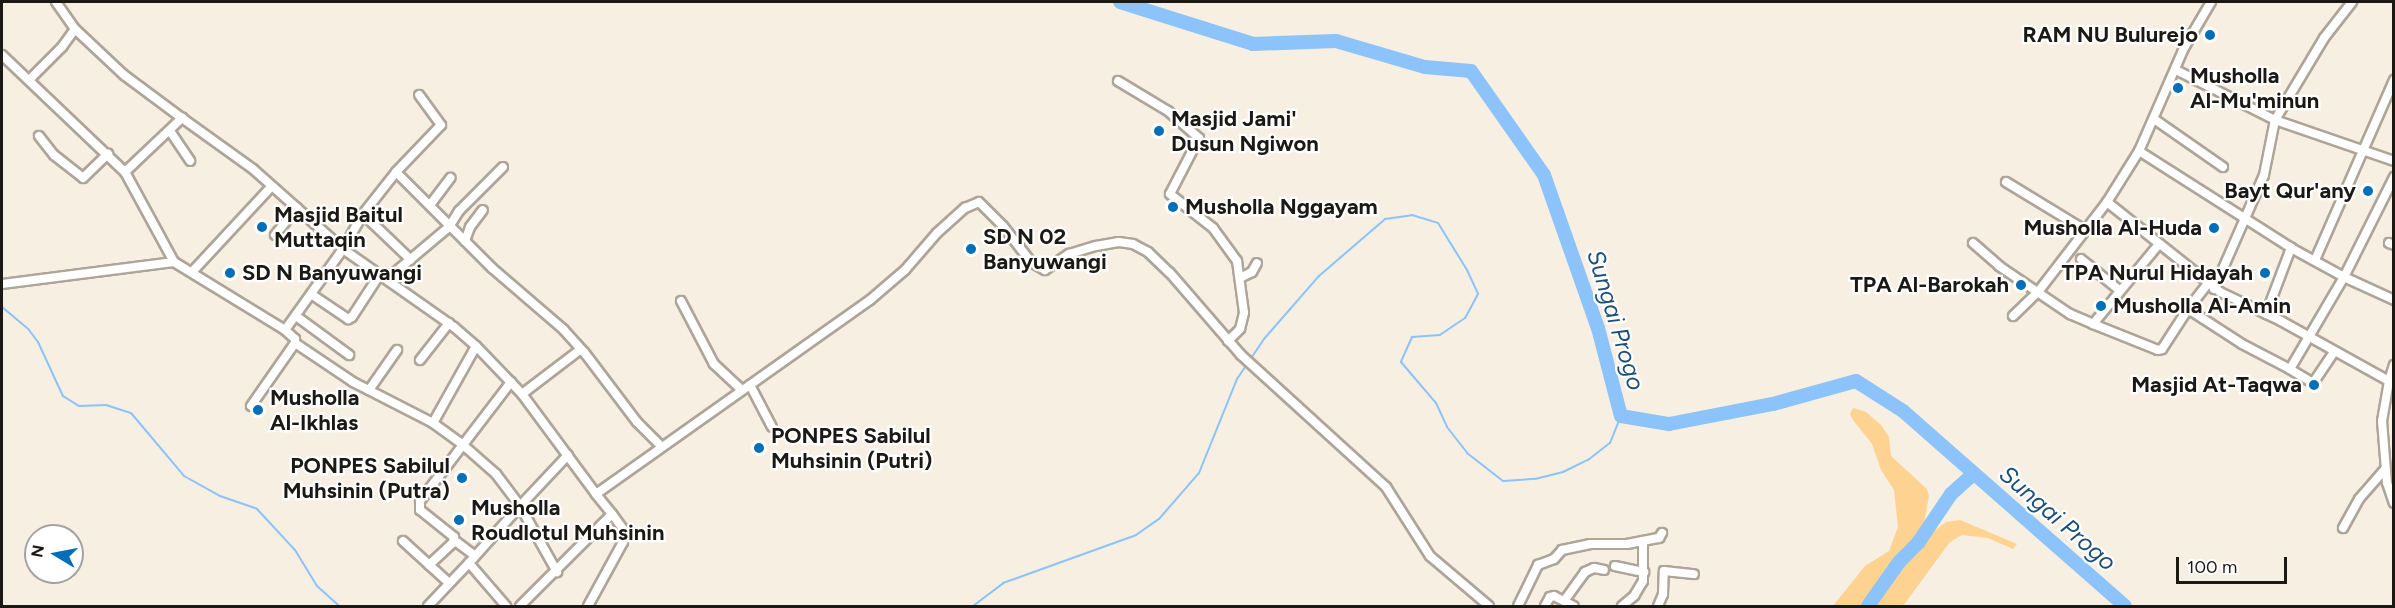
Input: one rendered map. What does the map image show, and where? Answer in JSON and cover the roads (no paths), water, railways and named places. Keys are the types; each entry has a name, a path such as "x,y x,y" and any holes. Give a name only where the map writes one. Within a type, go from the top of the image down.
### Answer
{"street":[{"path":"56,2 75,29 124,75 253,169 343,249 448,323 476,346 522,394 623,529 622,542 588,606"},
{"path":"2013,316 2038,292 2106,202 2139,151 2193,30 2211,2"},
{"path":"1973,243 1999,266 2070,314 2158,350 2162,349 2188,309 2211,286 2246,221 2264,175 2275,120 2324,38 2352,2"},
{"path":"29,80 62,47 75,29"},
{"path":"2,55 125,172 174,262 292,334 295,343 369,390 433,423 463,445 496,474 520,506 557,572"},
{"path":"2176,70 2275,120 2394,161"},
{"path":"1118,81 1168,111 1198,138 1170,194 1189,206 1213,228 1237,261 1244,313 1240,329 1228,341"},
{"path":"2315,260 2392,85"},
{"path":"285,330 343,249 363,214 396,172 441,125 419,95"},
{"path":"125,172 182,118"},
{"path":"2154,119 2223,167"},
{"path":"170,131 190,161"},
{"path":"39,136 54,155 83,178 108,154"},
{"path":"2139,151 2291,248 2344,278 2394,300"},
{"path":"387,279 449,227 459,211 503,167"},
{"path":"396,172 449,227 581,349 637,422 662,447"},
{"path":"2290,369 2344,278 2394,177"},
{"path":"430,205 450,178"},
{"path":"2006,182 2085,230"},
{"path":"192,272 272,186"},
{"path":"596,494 741,389 750,385 870,300 904,270 956,215 979,202 1003,226 1031,262 1045,270 1069,254 1111,242 1133,244 1148,252 1170,273 1241,355 1386,487 1430,556 1489,606"},
{"path":"2106,202 2211,286 2311,337 2389,381"},
{"path":"275,235 297,208"},
{"path":"465,241 470,227 483,210"},
{"path":"363,214 411,260"},
{"path":"2093,324 2159,244"},
{"path":"2266,314 2291,248"},
{"path":"2081,259 2119,290"},
{"path":"2,284 104,269 174,262"},
{"path":"1240,278 1252,272 1257,263"},
{"path":"311,294 348,319 380,274"},
{"path":"681,301 714,364 741,389"},
{"path":"2188,309 2242,344 2313,384 2334,352"},
{"path":"296,316 349,355"},
{"path":"420,360 448,323"},
{"path":"251,406 295,343"},
{"path":"433,423 476,346"},
{"path":"522,394 581,349"},
{"path":"369,390 397,350"},
{"path":"2394,364 2382,421 2385,469 2394,503"},
{"path":"475,556 420,510 419,504 511,382"},
{"path":"750,385 772,427"},
{"path":"428,606 568,455"},
{"path":"2343,528 2359,499 2385,469"},
{"path":"520,606 557,572 612,514"},
{"path":"1518,606 1539,566 1554,559 1562,549 1590,544 1643,541 1659,538 1662,533"},
{"path":"429,565 454,540"},
{"path":"403,541 449,583"},
{"path":"1627,605 1641,587 1644,573 1643,541"},
{"path":"469,563 506,606"},
{"path":"1615,566 1644,573"},
{"path":"1564,601 1585,572 1594,568 1604,570"},
{"path":"1658,606 1663,594 1664,571 1694,574"},
{"path":"1545,606 1551,596 1574,606"}],"waterway":[{"name":"Sungai Progo","path":"1120,2 1253,44 1336,41 1425,67 1471,71 1544,175 1598,328 1621,416 1669,424 1773,404 1856,381 1903,411 2125,606"},
{"path":"973,606 1003,583 1136,535 1159,519 1199,473 1237,379 1264,339 1319,276 1385,219 1412,215 1438,223 1467,270 1478,294 1465,318 1440,335 1412,337 1401,362 1436,403 1447,427 1467,453 1503,481 1535,479 1563,472 1588,460 1610,443 1621,416"},
{"path":"2,307 29,330 38,342 63,396 79,406 106,405 131,413 184,476 220,496 257,509 295,550 317,586 339,606"},
{"path":"1868,606 1899,562 1918,543 1951,494 1973,474"}],"place":[{"name":"RAM NU Bulurejo","path":"2210,35"},
{"name":"Musholla Al-Mu'minun","path":"2178,88"},
{"name":"Masjid Jami' Dusun Ngiwon","path":"1159,131"},
{"name":"Bayt Qur'any","path":"2368,191"},
{"name":"Musholla Nggayam","path":"1173,207"},
{"name":"Masjid Baitul Muttaqin","path":"262,227"},
{"name":"Musholla Al-Huda","path":"2214,228"},
{"name":"SD N 02 Banyuwangi","path":"971,249"},
{"name":"SD N Banyuwangi","path":"230,273"},
{"name":"TPA Nurul Hidayah","path":"2265,273"},
{"name":"TPA Al-Barokah","path":"2021,285"},
{"name":"Musholla Al-Amin","path":"2101,306"},
{"name":"Masjid At-Taqwa","path":"2314,385"},
{"name":"Musholla Al-Ikhlas","path":"258,410"},
{"name":"PONPES Sabilul Muhsinin (Putri)","path":"759,448"},
{"name":"PONPES Sabilul Muhsinin (Putra)","path":"462,478"},
{"name":"Musholla Roudlotul Muhsinin","path":"459,520"}]}
